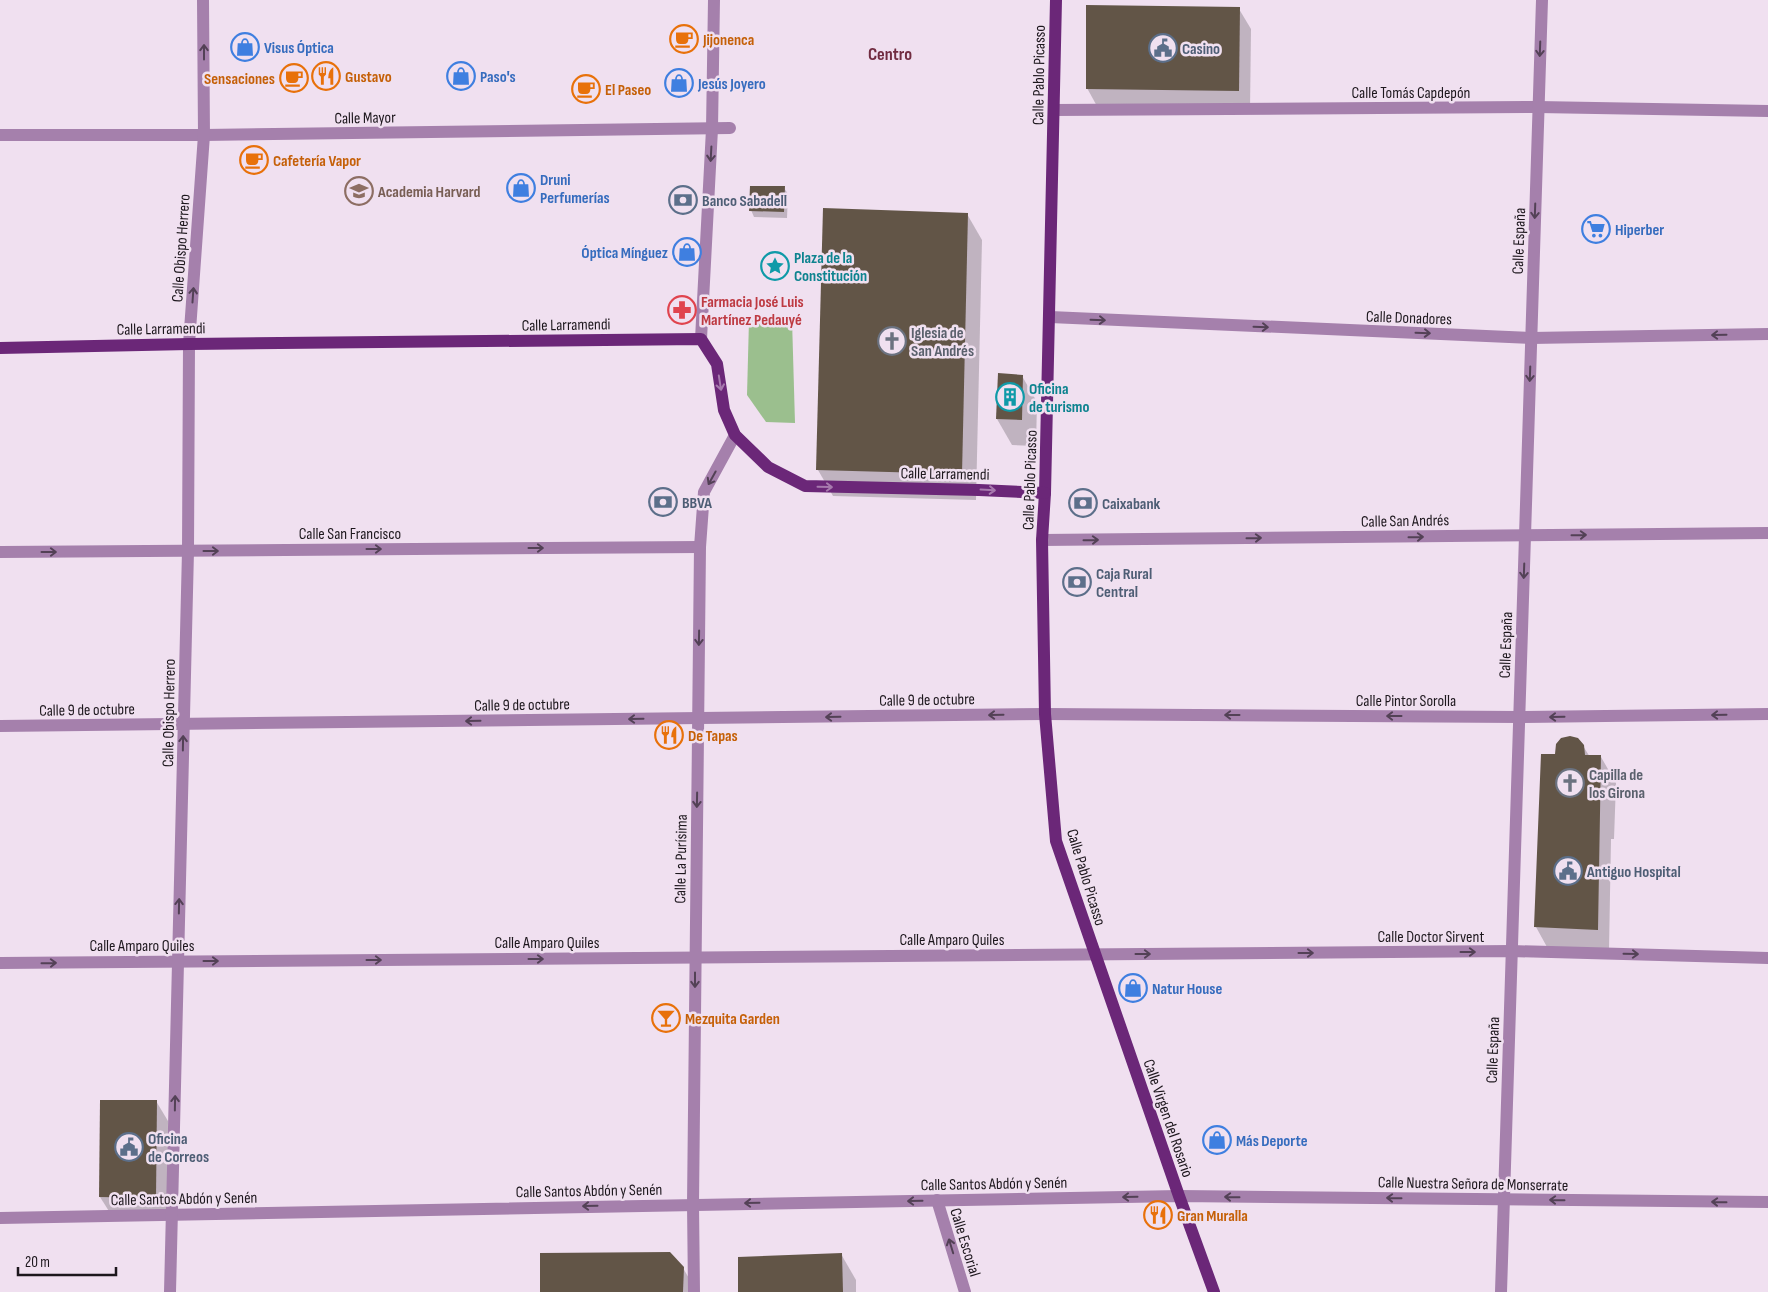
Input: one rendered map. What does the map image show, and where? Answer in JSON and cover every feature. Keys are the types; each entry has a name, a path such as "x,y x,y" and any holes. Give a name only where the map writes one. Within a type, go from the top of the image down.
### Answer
{"main road":[{"name":"Calle Pablo Picasso","path":"1056,0 1046,493 1042,540 1045,714 1056,841 1094,954"},
{"name":"Calle Larramendi","path":"0,348 189,344 701,339 716,364 724,410 735,435 768,466 805,486 1046,493"},
{"name":"Calle Virgen del Rosario","path":"1094,954 1214,1292"}],"street":[{"name":"Calle Obispo Herrero","path":"170,1292 188,551 189,344 204,135 203,0"},
{"path":"701,339 712,129 714,0"},
{"name":"Calle España","path":"1501,1292 1542,0"},
{"name":"Calle Tomás Capdepón","path":"1054,110 1538,107 1768,111"},
{"name":"Calle Mayor","path":"0,135 204,135 730,128"},
{"name":"Calle Donadores","path":"1050,318 1531,338 1768,334"},
{"name":"Calle La Purísima","path":"694,1292 693,1204 700,547 704,492 735,435"},
{"name":"Calle San Andrés","path":"1042,540 1768,533"},
{"name":"Calle San Francisco","path":"0,552 700,547"},
{"name":"Calle Pintor Sorolla","path":"1045,714 1519,717 1768,714"},
{"name":"Calle 9 de octubre","path":"0,726 1045,714"},
{"name":"Calle Doctor Sirvent","path":"1094,954 1512,951 1768,958"},
{"name":"Calle Amparo Quiles","path":"0,963 1094,954"},
{"name":"Calle Nuestra Señora de Monserrate","path":"1179,1196 1768,1202"},
{"name":"Calle Santos Abdón y Senén","path":"0,1218 1179,1196"},
{"name":"Calle Escorial","path":"937,1200 965,1292"}],"green space":[{"path":"792,319 795,423 766,422 747,395 749,320"}],"building":[{"name":"Casino","path":"1086,5 1240,7 1239,91 1086,89"},
{"path":"750,186 785,186 784,212 749,211"},
{"name":"Iglesia de San Andrés","path":"823,208 968,213 962,474 816,470"},
{"name":"Oficina de turismo","path":"998,373 1023,375 1022,420 996,419"},
{"name":"Antiguo Hospital","path":"1570,736 1578,738 1584,745 1585,755 1601,755 1598,930 1534,927 1541,754 1555,754 1556,744 1561,738"},
{"path":"100,1100 157,1100 156,1198 99,1197"},
{"path":"670,1252 684,1267 683,1292 540,1292 540,1253"},
{"path":"842,1253 843,1292 738,1292 738,1257"}],"place":[{"name":"Jijonenca","path":"684,39"},
{"name":"Visus Óptica","path":"245,47"},
{"name":"Casino","path":"1163,48"},
{"name":"Gustavo","path":"326,76"},
{"name":"Paso's","path":"461,76"},
{"name":"Sensaciones","path":"294,78"},
{"name":"Jesús Joyero","path":"679,83"},
{"name":"El Paseo","path":"586,89"},
{"name":"Cafetería Vapor","path":"254,160"},
{"name":"Druni Perfumerías","path":"521,188"},
{"name":"Academia Harvard","path":"359,191"},
{"name":"Banco Sabadell","path":"683,200"},
{"name":"Hiperber","path":"1596,229"},
{"name":"Óptica Mínguez","path":"687,252"},
{"name":"Plaza de la Constitución","path":"775,266"},
{"name":"Farmacia José Luis Martínez Pedauyé","path":"682,310"},
{"name":"Iglesia de San Andrés","path":"892,341"},
{"name":"Oficina de turismo","path":"1010,397"},
{"name":"BBVA","path":"663,502"},
{"name":"Caixabank","path":"1083,503"},
{"name":"Caja Rural Central","path":"1077,582"},
{"name":"De Tapas","path":"669,735"},
{"name":"Capilla de los Girona","path":"1570,783"},
{"name":"Antiguo Hospital","path":"1568,871"},
{"name":"Natur House","path":"1133,988"},
{"name":"Mezquita Garden","path":"666,1018"},
{"name":"Más Deporte","path":"1217,1140"},
{"name":"Oficina de Correos","path":"129,1147"},
{"name":"Gran Muralla","path":"1158,1215"}],"district":[{"name":"Centro","path":"890,54"}]}
